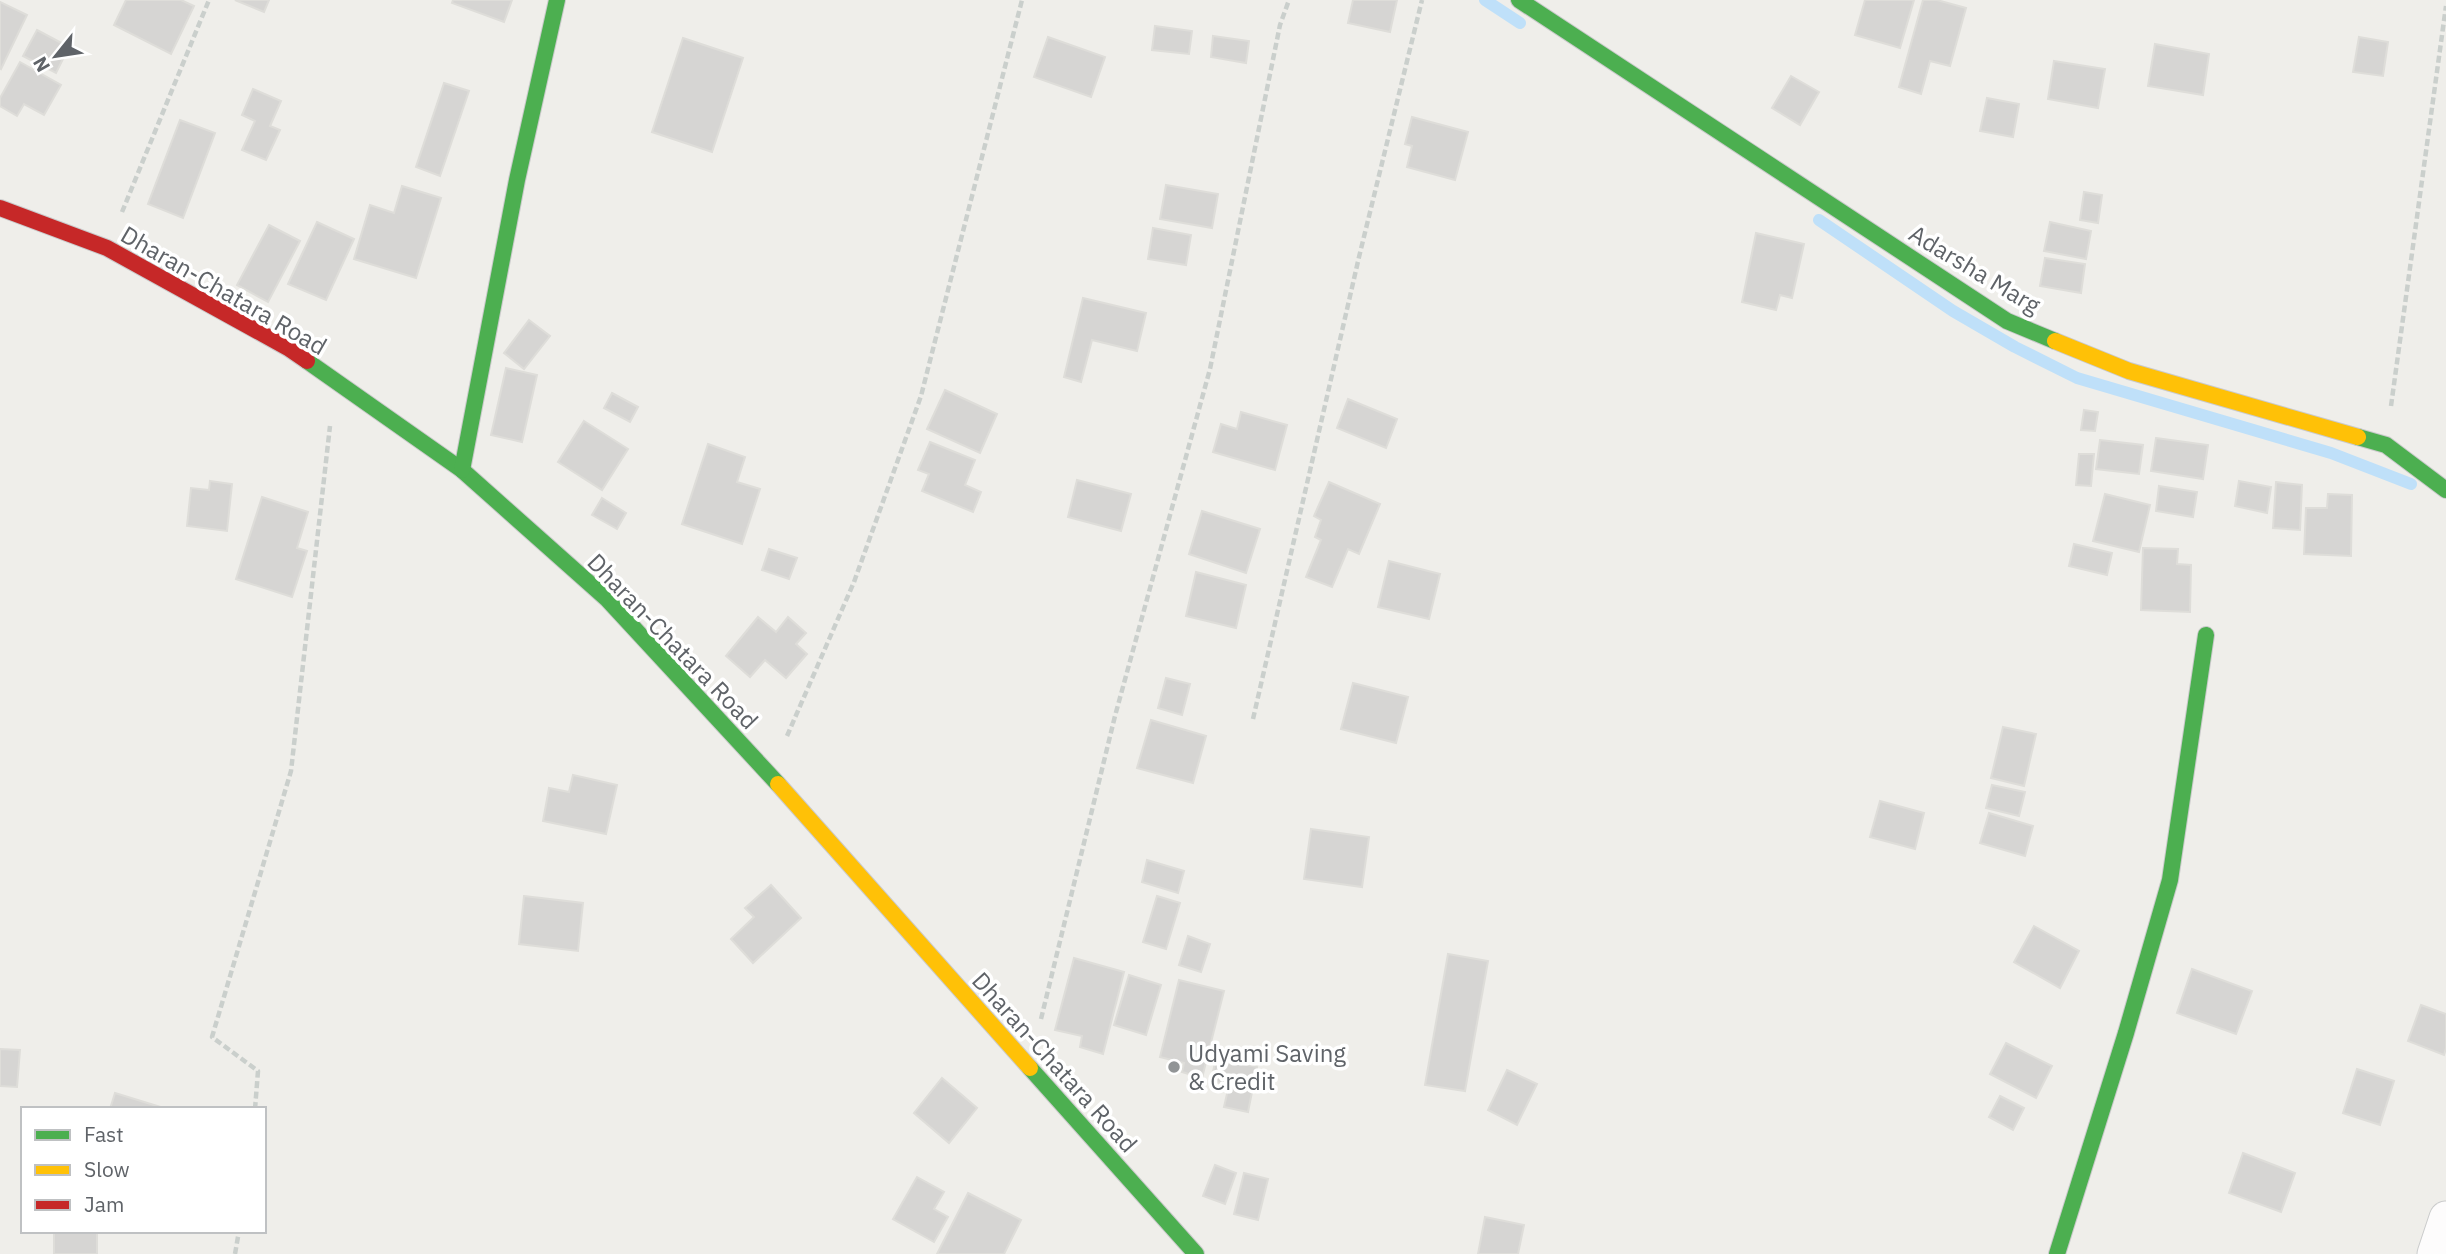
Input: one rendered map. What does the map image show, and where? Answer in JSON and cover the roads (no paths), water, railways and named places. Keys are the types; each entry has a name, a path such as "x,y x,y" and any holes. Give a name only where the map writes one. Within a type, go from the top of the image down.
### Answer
{"street":[{"path":"462,470 517,180 557,0"},
{"name":"Adarsha Marg","path":"1520,0 2007,321 2129,371 2386,445 2446,490"},
{"name":"Dharan-Chatara Road","path":"0,208 107,248 288,348 462,470 607,599 770,775 1196,1254"},
{"path":"2057,1254 2126,1033 2170,880 2206,635"},
{"path":"2434,1254 2446,1218"}],"waterway":[{"path":"1485,0 1520,23"},
{"path":"1819,220 1953,311 2015,347 2077,378 2331,453 2411,484"}],"place":[{"name":"Udyami Saving & Credit","path":"1174,1067"}]}
